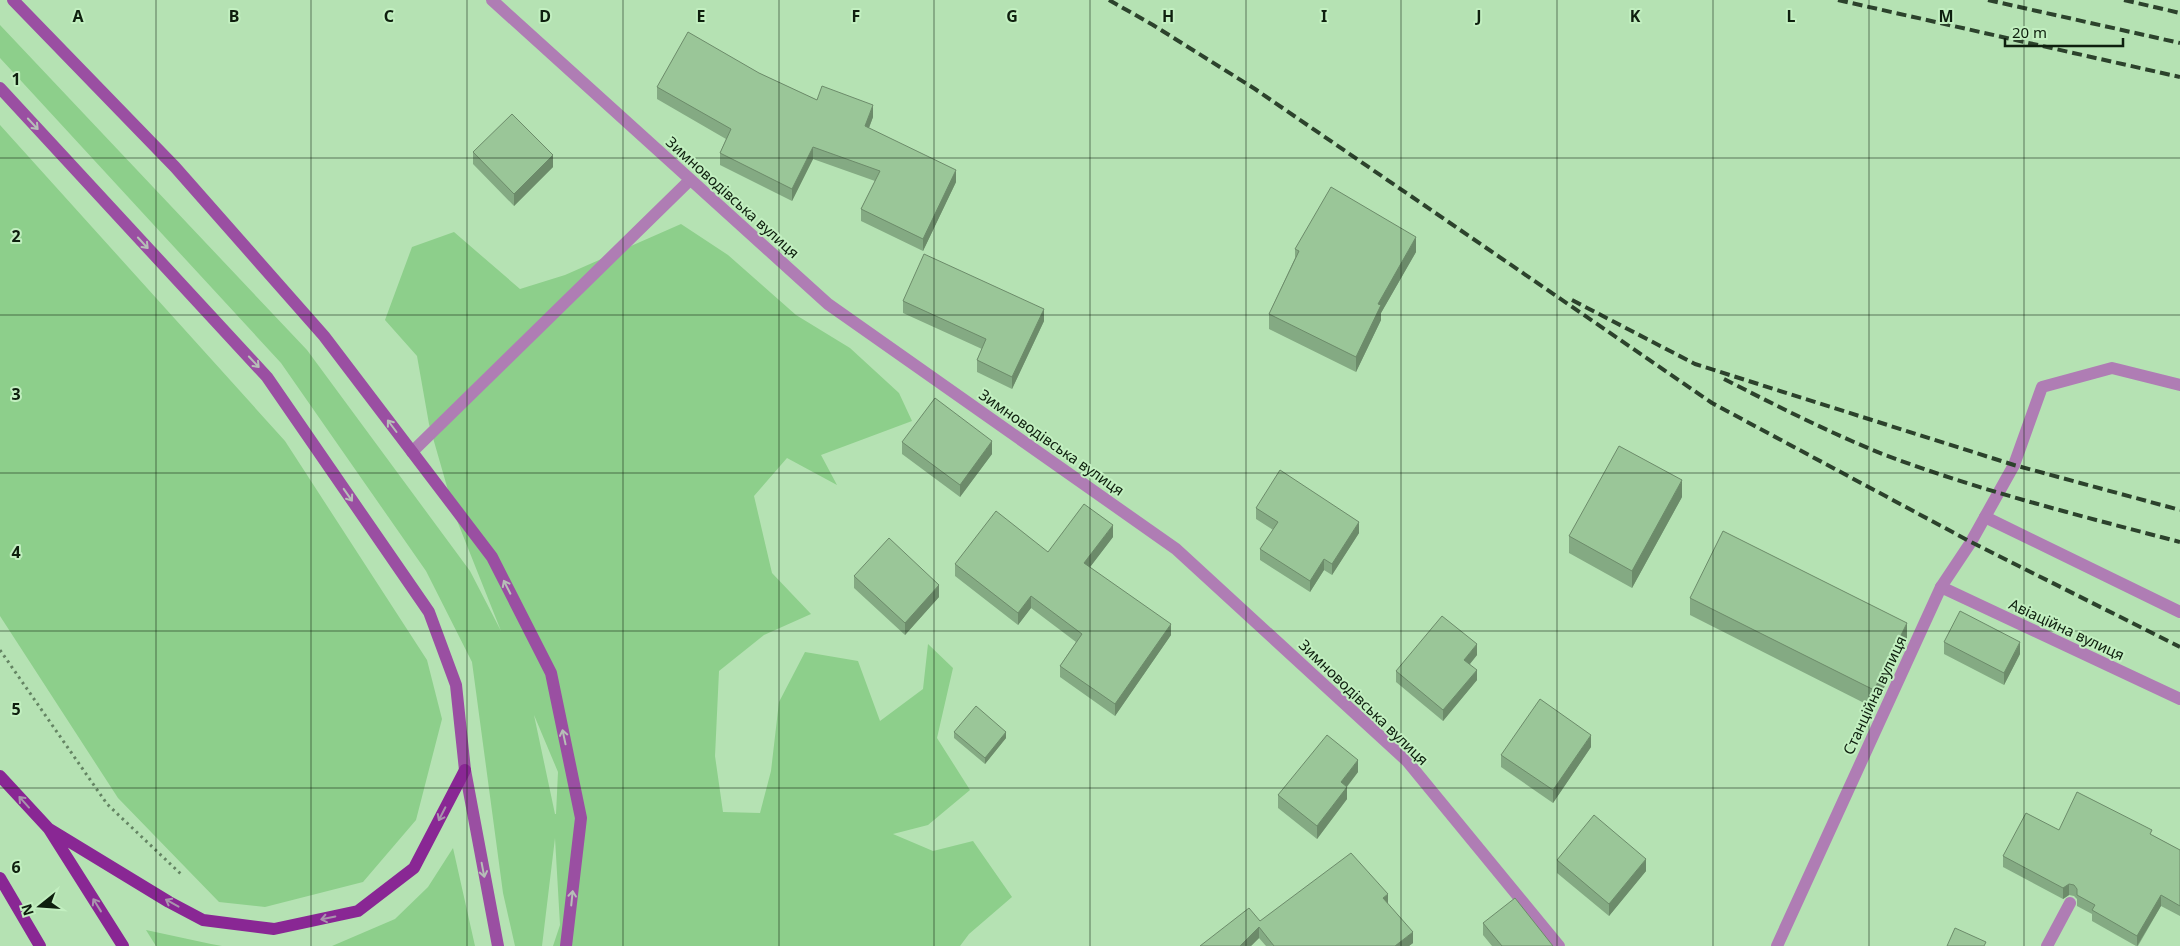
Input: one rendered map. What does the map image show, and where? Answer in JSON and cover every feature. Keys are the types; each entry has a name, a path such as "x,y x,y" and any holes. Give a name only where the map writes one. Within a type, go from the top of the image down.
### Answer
{"main road":[{"path":"49,829 169,902 203,920 274,929 358,911 414,868 465,770"},
{"path":"0,776 49,829 123,946"},
{"path":"0,878 40,946"}],"street":[{"path":"13,0 175,167 324,336 492,557 551,673 581,818 566,946"},
{"name":"Зимноводівська вулиця","path":"492,0 828,304 1176,548 1407,761 1559,946"},
{"path":"0,88 267,377 429,612 456,685 465,770 498,946"},
{"path":"412,452 690,180"},
{"name":"Станційна вулиця","path":"1777,946 1941,587 1971,542 2014,465 2042,387 2112,368 2180,385"},
{"path":"1985,517 2180,612"},
{"name":"Авіаційна вулиця","path":"1941,587 2180,698"},
{"path":"2047,946 2070,903"}],"path":[{"path":"0,650 107,804 186,879"}],"green space":[{"path":"0,25 307,350 470,571 501,631 456,518 429,424 417,356 385,320 412,247 454,232 520,289 565,275 681,224 728,255 796,315 850,348 899,393 912,421 821,455 837,485 787,458 754,496 772,573 811,614 764,635 719,671 715,756 723,812 760,813 771,771 779,702 805,652 858,661 880,721 923,689 928,644 953,668 937,738 970,790 928,825 893,834 933,851 973,841 1012,897 969,934 960,946 553,946 560,925 555,838 542,946 515,946 503,893 472,662 426,571 281,363 0,58","holes":["534,715 558,772 555,814"]},
{"path":"0,125 285,441 427,660 442,719 416,820 363,882 265,907 219,902 118,798 0,616"},
{"path":"453,848 475,946 332,946 395,919 428,887"},
{"path":"146,930 211,944 222,946 156,946"}],"building":[{"path":"688,32 759,73 817,100 822,86 873,105 865,126 956,170 923,239 861,209 880,171 813,147 792,189 720,153 731,129 657,87"},
{"path":"512,114 553,155 514,194 473,152"},
{"path":"1331,187 1416,237 1378,304 1381,305 1356,357 1269,314 1299,251 1295,249"},
{"path":"924,254 1044,309 1012,377 977,360 986,339 903,301"},
{"path":"935,398 992,441 960,485 902,442"},
{"path":"1619,446 1682,480 1632,571 1569,536"},
{"path":"1280,470 1359,522 1332,564 1324,559 1310,581 1260,549 1278,522 1256,508"},
{"path":"1084,504 1113,525 1084,563 1171,624 1115,704 1060,666 1082,634 1031,596 1018,613 955,564 996,511 1048,552"},
{"path":"1723,531 1907,623 1874,690 1690,598"},
{"path":"889,538 939,585 905,623 854,576"},
{"path":"1960,611 2020,642 2004,673 1944,642"},
{"path":"1442,616 1477,644 1464,660 1477,670 1443,710 1396,671"},
{"path":"1540,699 1591,735 1553,790 1501,755"},
{"path":"976,706 1006,732 985,758 954,732"},
{"path":"1327,735 1358,760 1341,782 1347,787 1317,826 1278,795"},
{"path":"2077,792 2152,830 2150,834 2180,850 2180,906 2161,895 2137,936 2092,910 2095,905 2077,895 2077,889 2074,885 2069,884 2063,888 2003,856 2026,813 2059,830"},
{"path":"1594,815 1646,859 1609,904 1557,860"},
{"path":"1351,853 1388,894 1383,898 1413,932 1395,946 1274,946 1259,927 1240,946 1200,946 1249,908 1260,921"},
{"path":"1515,898 1553,946 1502,946 1483,923"},
{"path":"1955,928 1986,942 1984,946 1947,946"}],"railway":[{"path":"1109,0 1153,25 1255,89 1712,403 1971,542 2180,647"},
{"path":"1838,0 2180,77"},
{"path":"1988,0 2180,43"},
{"path":"2124,0 2180,13"},
{"path":"1572,300 1695,364 2014,465 2180,510"},
{"path":"1724,379 1844,438 1921,468 2031,502 2180,542"}]}
